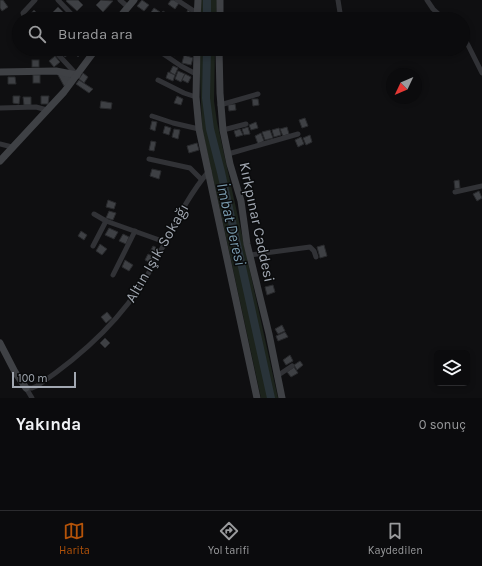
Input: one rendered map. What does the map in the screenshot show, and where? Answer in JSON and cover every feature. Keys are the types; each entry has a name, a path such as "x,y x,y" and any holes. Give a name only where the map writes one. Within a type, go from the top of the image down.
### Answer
{"street":[{"path":"24,12 35,0"},
{"path":"58,0 69,12"},
{"path":"120,0 128,7"},
{"path":"124,12 134,0"},
{"path":"177,0 192,12"},
{"path":"197,12 198,0"},
{"path":"220,0 220,12"},
{"path":"338,0 340,12"},
{"path":"427,0 435,12"},
{"path":"470,49 482,73"},
{"path":"60,56 77,74"},
{"path":"0,162 47,110 91,56"},
{"path":"166,56 196,74"},
{"path":"197,56 196,97 199,129 257,398"},
{"name":"Kırkpınar Caddesi","path":"219,56 220,105 223,130 241,201 250,255 269,334 282,398"},
{"path":"0,72 56,71 77,74"},
{"path":"158,80 184,93 196,97"},
{"path":"220,105 258,94"},
{"path":"0,108 36,107 47,110"},
{"path":"152,116 199,129"},
{"path":"223,130 246,124"},
{"path":"228,154 298,134"},
{"path":"0,144 12,147"},
{"path":"149,159 190,168 202,179"},
{"name":"Altın Işık Sokağı","path":"26,388 32,388 44,381 89,346 125,308 139,289 177,220 202,179 209,171"},
{"path":"455,192 482,186"},
{"path":"94,214 106,221 165,242"},
{"path":"93,246 106,221"},
{"path":"113,275 135,231"},
{"path":"250,255 310,247 314,251 316,257"},
{"path":"0,343 15,372 32,398"},
{"path":"277,376 292,366"}],"shaded area":[{"path":"200,0 217,0 216,12 199,12"},
{"path":"199,56 215,56 214,101 217,122 278,398 261,398 202,129"}],"building":[{"path":"0,0 3,0 8,7 2,11 0,8"},
{"path":"78,0 83,5 77,11 66,1"},
{"path":"101,0 113,1 103,12 96,5"},
{"path":"142,0 149,5 144,11 137,6"},
{"path":"171,0 179,3 175,9 168,4"},
{"path":"58,7 63,12 53,12"},
{"path":"154,8 160,12 151,12"},
{"path":"55,56 60,62 54,67 49,61"},
{"path":"184,56 193,58 191,65 182,63"},
{"path":"32,60 39,60 39,67 32,67"},
{"path":"173,66 178,68 175,75 170,72"},
{"path":"178,71 185,74 181,82 175,79"},
{"path":"168,72 175,75 173,81 166,78"},
{"path":"62,73 73,78 64,86 58,75"},
{"path":"83,73 88,77 84,83 79,79"},
{"path":"185,74 191,77 188,83 182,80"},
{"path":"33,75 40,75 40,83 33,83"},
{"path":"8,77 15,77 16,84 8,84"},
{"path":"79,80 93,89 89,93 76,84"},
{"path":"13,96 20,96 19,104 13,103"},
{"path":"41,96 49,96 48,104 41,104"},
{"path":"177,96 183,99 181,105 174,103"},
{"path":"23,97 31,97 31,105 24,105"},
{"path":"252,99 258,99 259,105 253,106"},
{"path":"101,101 112,103 111,109 100,108"},
{"path":"235,104 236,110 229,111 228,105"},
{"path":"305,118 308,126 302,128 299,120"},
{"path":"152,121 157,122 155,131 150,129"},
{"path":"256,122 258,128 251,130 249,125"},
{"path":"165,126 171,128 169,135 163,133"},
{"path":"248,127 250,134 244,135 242,129"},
{"path":"287,127 289,134 283,136 280,129"},
{"path":"279,128 281,135 274,137 272,130"},
{"path":"174,129 180,130 178,139 172,137"},
{"path":"240,129 243,135 236,137 234,131"},
{"path":"270,130 273,138 265,140 262,132"},
{"path":"261,133 264,141 258,144 255,136"},
{"path":"310,135 312,142 306,145 303,138"},
{"path":"301,137 304,144 298,147 295,140"},
{"path":"151,141 156,142 154,151 149,150"},
{"path":"197,143 199,150 189,153 187,146"},
{"path":"152,169 161,171 159,179 150,176"},
{"path":"459,180 460,188 455,189 454,181"},
{"path":"479,191 482,198 477,201 473,194"},
{"path":"108,200 116,203 114,209 106,207"},
{"path":"109,211 116,213 113,220 106,218"},
{"path":"109,228 118,232 114,239 105,235"},
{"path":"81,231 87,235 84,240 78,236"},
{"path":"123,234 129,237 126,244 119,241"},
{"path":"100,244 107,249 102,255 96,251"},
{"path":"324,245 327,256 320,258 317,247"},
{"path":"153,246 160,249 157,256 150,252"},
{"path":"148,254 154,257 151,263 145,260"},
{"path":"125,260 133,265 129,271 122,267"},
{"path":"273,285 275,292 267,295 265,287"},
{"path":"107,312 112,318 106,323 101,317"},
{"path":"282,325 285,331 278,334 275,329"},
{"path":"285,332 288,337 278,341 276,336"},
{"path":"105,338 110,343 105,348 100,343"},
{"path":"290,355 293,361 286,365 283,360"},
{"path":"300,361 303,365 297,370 294,365"},
{"path":"294,367 298,373 291,377 287,372"}],"waterway":[{"name":"İmbat Deresi","path":"207,0 207,12"},
{"name":"İmbat Deresi","path":"207,56 206,98 210,129 221,172 271,398"}]}
